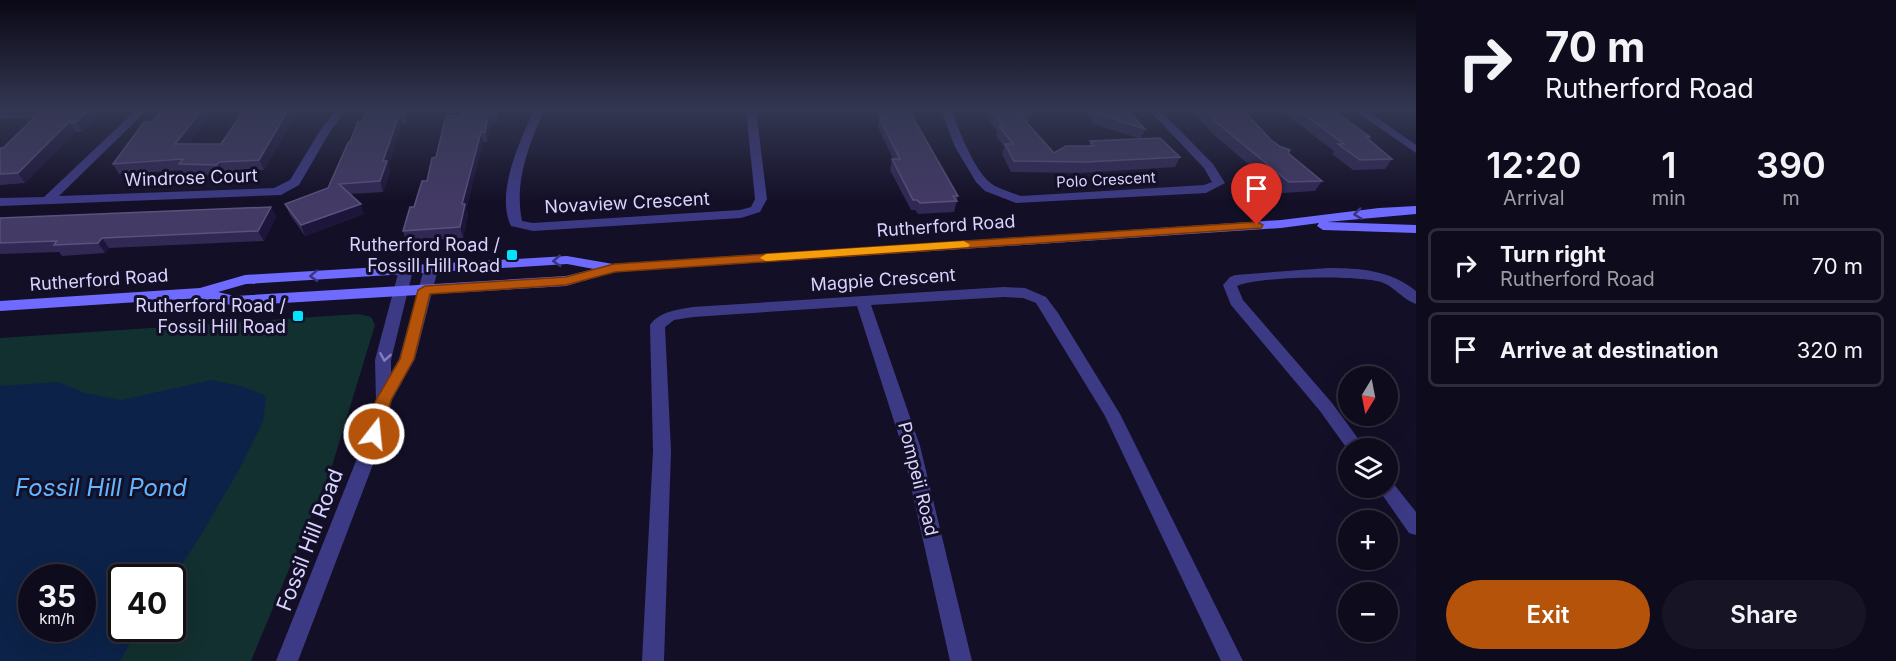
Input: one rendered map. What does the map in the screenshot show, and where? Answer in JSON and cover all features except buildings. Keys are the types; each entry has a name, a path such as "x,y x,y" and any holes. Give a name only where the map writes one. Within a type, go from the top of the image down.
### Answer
{"main road":[{"name":"Rutherford Road","path":"200,293 236,301 566,281 614,268 1281,224 1379,212 1416,210"},
{"name":"Rutherford Road","path":"1281,224 1416,229"},
{"name":"Rutherford Road","path":"0,306 200,293 245,280 567,260 614,268"}],"street":[{"path":"47,201 110,141"},
{"name":"Windrose Court","path":"0,202 277,192 295,182 319,141"},
{"name":"Novaview Crescent","path":"526,141 515,175 512,210 516,223 533,226 741,214 756,209 761,199 754,141"},
{"name":"Polo Crescent","path":"959,141 980,179 988,188 1020,200 1206,189 1219,183 1209,166 1184,141"},
{"path":"1400,141 1414,151"},
{"name":"Fossil Hill Road","path":"287,661 370,446 384,400 407,359 430,269"},
{"name":"Fossil Hill Road","path":"384,400 383,360 406,270"},
{"path":"1350,438 1236,302 1230,285 1235,280 1275,276 1362,273 1383,277 1405,289 1416,299"},
{"name":"Magpie Crescent","path":"653,661 662,451 657,325 670,316 693,312 1004,292 1025,293 1041,300 1112,414 1232,661"},
{"name":"Pompeii Road","path":"862,301 910,446 961,661"},
{"path":"1394,498 1416,527"}],"green space":[{"path":"359,314 371,317 375,325 332,466 251,661 0,661 0,338"}],"water":[{"name":"Fossil Hill Pond","path":"212,380 241,386 266,396 263,422 241,466 182,564 108,564 108,642 131,642 120,661 0,661 0,386 58,382 85,393 121,400"}],"slow traffic":[{"path":"766,258 964,245"}],"place":[{"name":"Rutherford Road / Fossill Hill Road","path":"512,255"},
{"name":"Rutherford Road / Fossil Hill Road","path":"298,316"}],"route":[{"path":"374,434 384,400 407,359 425,290 566,281 614,268 1257,225"}]}
